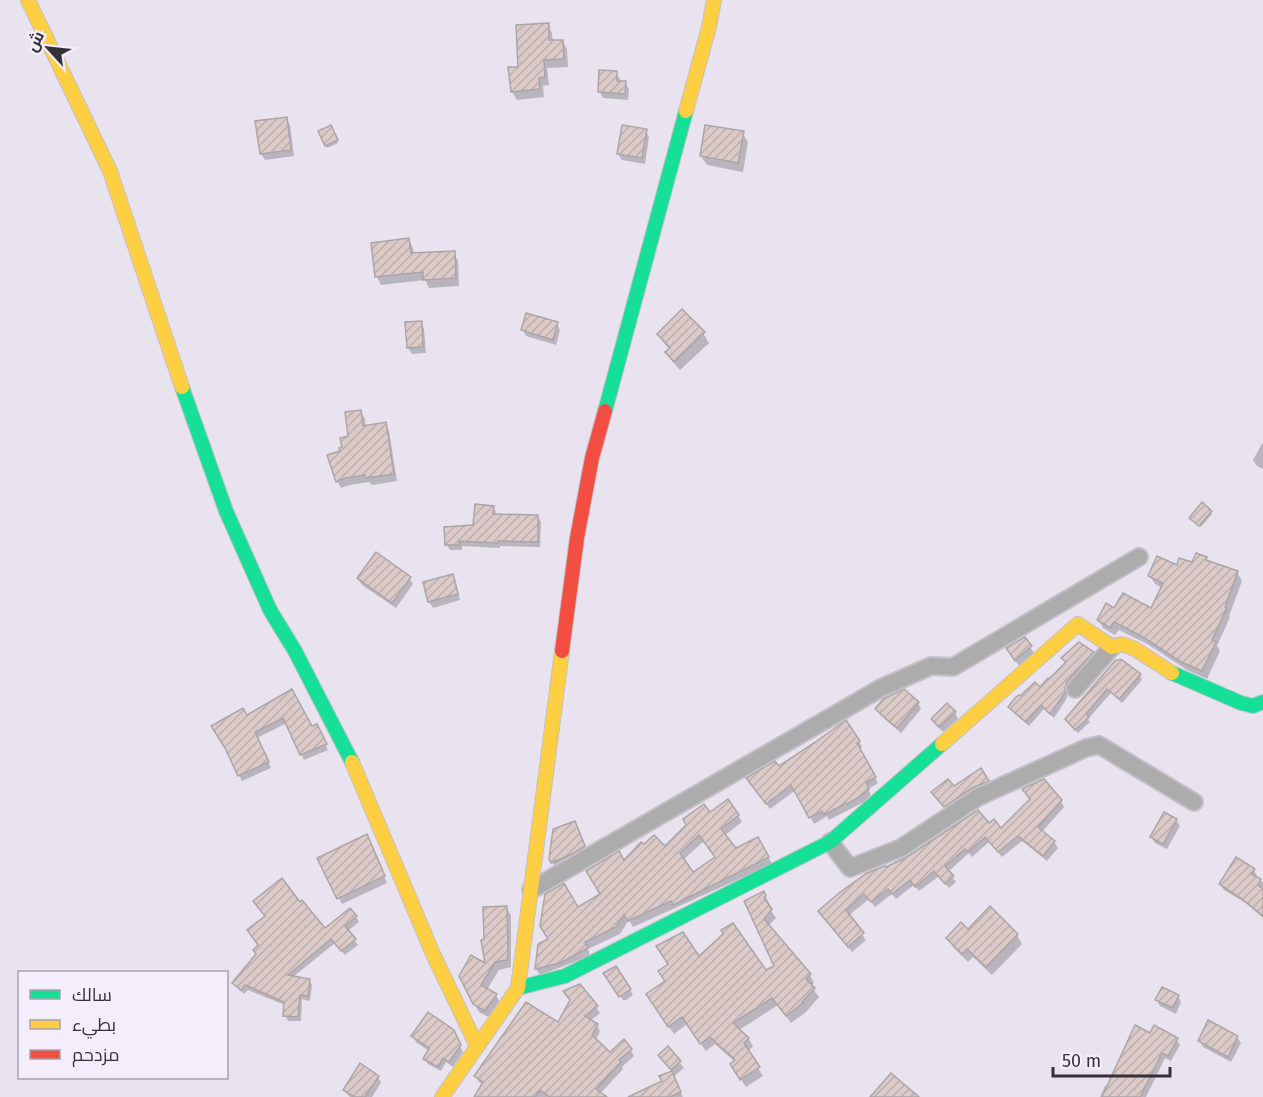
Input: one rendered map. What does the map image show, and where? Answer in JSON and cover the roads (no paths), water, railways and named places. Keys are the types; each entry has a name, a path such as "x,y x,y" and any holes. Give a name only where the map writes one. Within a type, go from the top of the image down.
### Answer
{"street":[{"path":"28,0 110,171 226,511 270,610 295,651 350,758 433,954 477,1046"},
{"path":"442,1097 518,988 577,538 592,458 709,27 714,0"},
{"path":"531,890 881,687 931,666 953,667 1139,557"},
{"path":"518,988 565,976 830,842 1078,624 1112,647"},
{"path":"1075,689 1112,647 1122,644 1135,649 1174,675 1241,703 1252,706 1263,702"},
{"path":"830,842 850,868 901,848 978,797 1086,748 1099,745 1194,802"}]}
